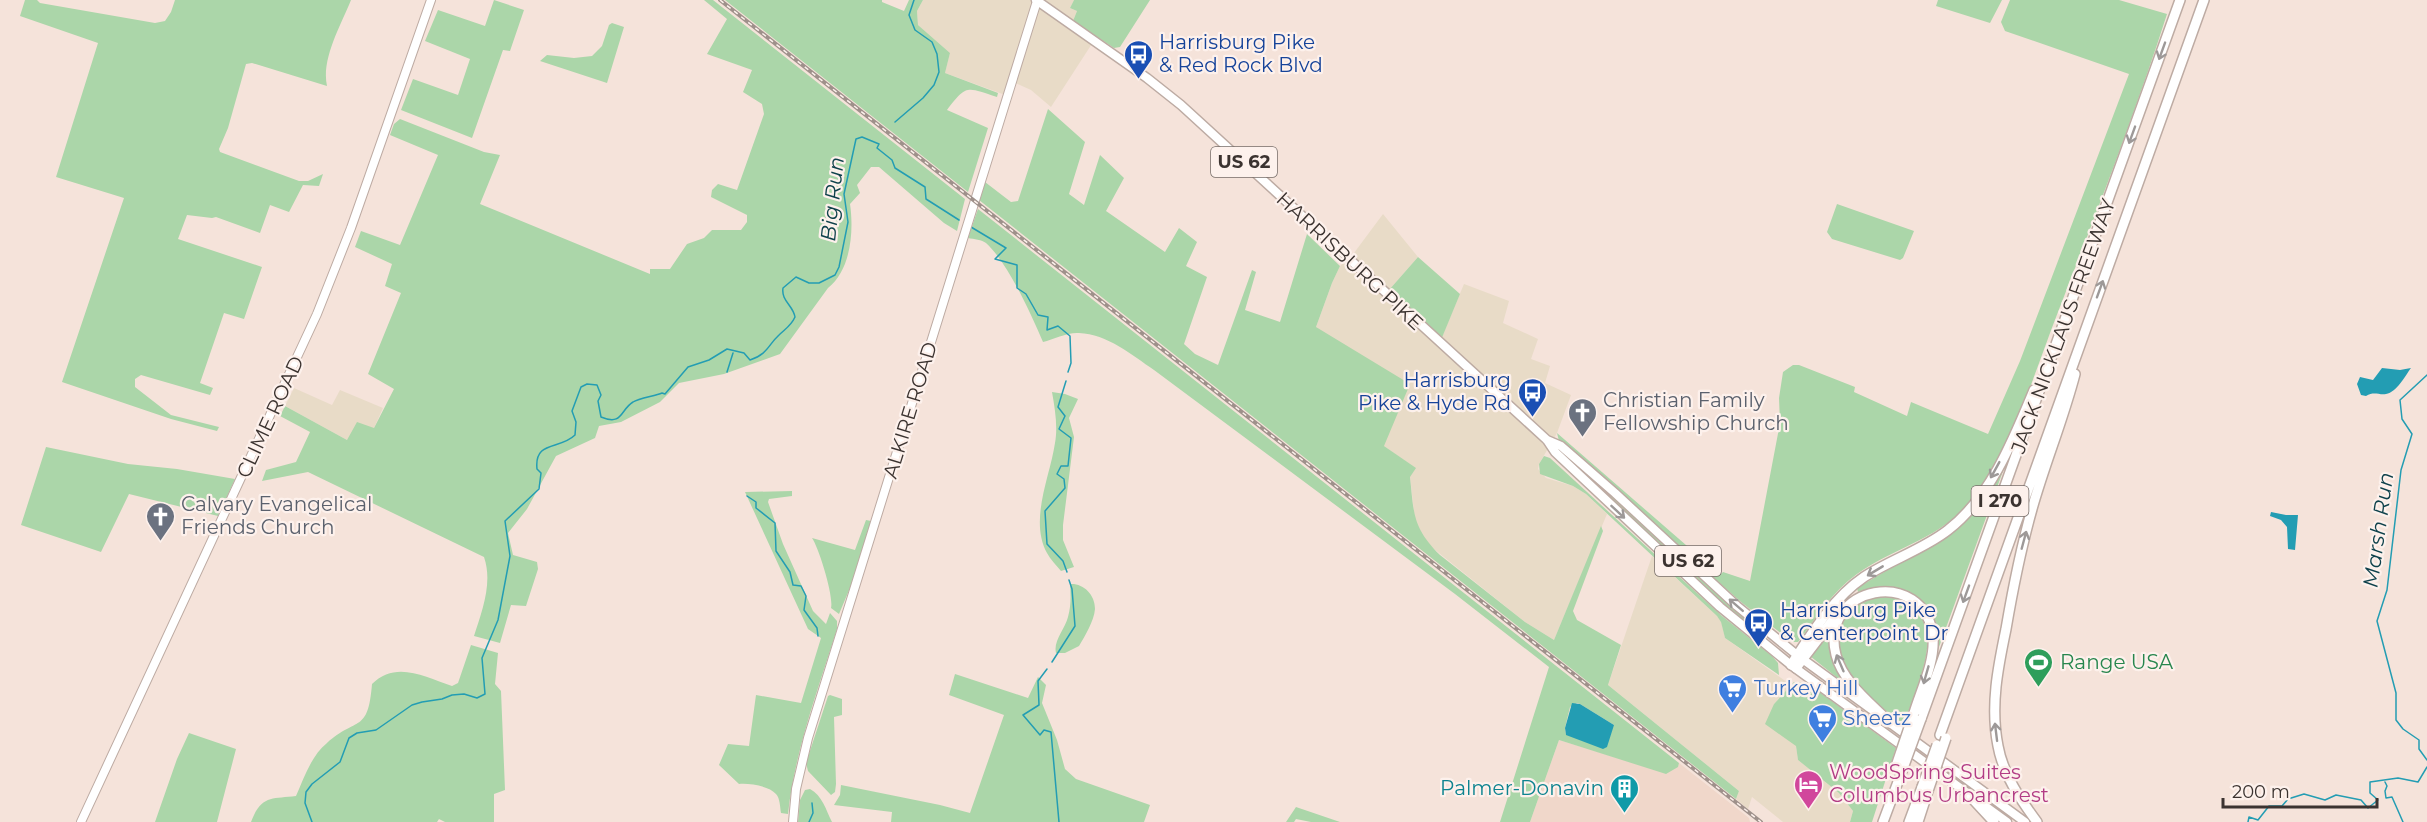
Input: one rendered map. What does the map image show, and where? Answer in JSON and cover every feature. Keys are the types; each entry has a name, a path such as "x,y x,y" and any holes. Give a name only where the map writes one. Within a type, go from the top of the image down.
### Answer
{"highway":[{"name":"JACK NICKLAUS FREEWAY","path":"1883,822 1898,783 1899,769 1917,716 2079,283 2180,0"},
{"name":"JACK NICKLAUS FREEWAY","path":"1909,822 1925,789 1955,695 2204,0"},
{"path":"1794,667 1830,609 1848,589 1864,577 1948,530 1974,504 2022,419 2079,283"},
{"path":"2037,822 2008,777 1998,747 1994,714 1996,679 2020,553 2033,506 2066,408 2093,310"},
{"path":"1800,657 1838,612 1857,598 1872,592 1894,593 1914,602 1927,618 1931,628 1933,647 1917,716"},
{"path":"1857,598 1845,612 1837,627 1836,656 1849,680 1890,723"},
{"path":"1918,822 1925,789"},
{"path":"1968,794 1994,822"}],"main road":[{"name":"CLIME ROAD","path":"81,822 327,291 431,0"},
{"name":"HARRISBURG PIKE","path":"1036,1 1147,78 1181,105 1546,440 1555,453 1720,607 1794,667 2007,822"},
{"name":"ALKIRE ROAD","path":"793,822 796,789 808,738 1036,1"},
{"name":"HARRISBURG PIKE","path":"1546,440 1561,446 1737,606 1800,657 2025,822"}],"shaded area":[{"path":"923,0 1074,0 1070,8 1077,11 1073,21 1097,36 1051,107 1031,90 1013,82 1008,96 945,73 950,53 918,25 917,11"},
{"path":"1383,214 1418,257 1389,290 1441,339 1464,284 1509,301 1503,323 1538,339 1531,359 1550,366 1545,383 1571,395 1557,433 1538,469 1546,478 1573,486 1586,494 1607,514 1554,640 1525,622 1429,545 1415,522 1410,476 1415,468 1384,446 1316,327 1340,266 1354,253"},
{"path":"294,388 332,405 340,390 383,408 374,428 347,440 285,406"},
{"path":"1652,556 1717,616 1721,621 1725,638 1791,685 1774,704 1796,746 1798,760 1839,793 1853,811 1850,822 1783,822 1752,797 1748,809 1736,799 1739,791 1608,685"},
{"path":"1559,740 1666,773 1679,763 1749,818 1750,822 1530,822"}],"green space":[{"path":"25,0 37,0 40,3 155,23 165,21 175,0 351,0 329,54 327,86 252,63 246,64 228,128 219,149 220,152 299,181 308,181 323,174 319,186 303,185 289,212 270,205 260,233 216,217 187,215 178,239 262,267 244,319 224,313 200,383 213,388 210,395 141,375 135,379 135,387 171,415 219,427 217,431 171,419 62,382 124,198 56,177 98,43 20,16"},
{"path":"494,0 524,10 510,51 503,50 472,138 401,110 413,79 458,95 470,59 425,41 438,10 485,26"},
{"path":"704,0 713,0 965,199 957,231 944,223 879,167 871,167 857,185 860,193 850,204 851,238 842,271 780,354 724,374 679,383 660,402 621,422 599,426 595,438 556,456 527,509 508,533 513,555 537,562 538,569 526,606 511,605 500,643 474,636 487,587 484,557 308,472 262,481 266,470 296,462 310,432 280,416 285,406 347,440 357,422 374,428 394,389 368,374 401,293 385,286 392,264 355,247 361,231 400,245 438,155 390,135 394,124 400,119 484,152 500,155 480,204 650,274 650,269 670,269 687,244 704,238 712,230 741,230 747,222 747,215 711,197 712,190 718,184 737,190 764,114 762,104 743,92 752,70 707,54 727,19"},
{"path":"725,0 882,0 904,11 909,0 923,0 917,11 918,25 950,53 945,73 998,93 997,97 968,90 963,92 947,110 988,128 968,192"},
{"path":"1074,0 1150,0 1120,47 1114,48 1073,21 1077,11 1070,8"},
{"path":"1938,0 2002,0 1990,23 1936,6"},
{"path":"2010,0 2119,0 2167,14 2101,201 2021,411 1986,481 1959,514 1945,525 1872,565 1848,581 1825,606 1798,642 1792,642 1741,602 1559,441 1557,433 1709,565 1721,574 1723,572 1750,581 1780,423 1779,398 1783,372 1793,365 1799,365 1855,387 1854,392 1907,416 1911,402 1988,434 2020,361 2129,74 2005,31 2001,22"},
{"path":"612,23 624,27 607,83 540,61 547,55 574,58 592,56 602,46 609,25"},
{"path":"1048,109 1085,142 1069,194 1084,205 1100,155 1124,178 1106,211 1165,252 1179,228 1197,242 1186,266 1207,277 1184,344 1195,354 1218,365 1252,270 1256,272 1245,310 1280,322 1307,234 1340,266 1316,327 1410,384 1384,446 1416,468 1410,477 1412,500 1419,528 1440,555 1525,622 1554,640 1601,526 1603,531 1573,611 1577,620 1621,645 1608,685 1739,791 1736,799 979,200 985,182 1011,202 1018,201"},
{"path":"1837,204 1914,231 1903,258 1900,260 1832,239 1827,232"},
{"path":"978,209 1679,763 1678,767 1666,774 1559,740 1530,822 1500,822 1549,667 1455,594 1128,352 1109,341 1089,334 1075,333 1043,342 1002,263 986,243 968,238","holes":["1577,703 1614,725 1566,735 1565,728 1570,707"]},
{"path":"1418,257 1460,294 1441,340 1389,290"},
{"path":"1052,392 1078,399 1069,418 1074,437 1063,525 1063,540 1074,567 1061,571 1047,553 1040,527 1042,498 1056,437"},
{"path":"46,447 128,464 177,469 235,479 218,516 129,494 101,552 21,525"},
{"path":"1544,456 1550,458 1722,616 1772,656 1778,663 1779,675 1725,638 1717,616 1586,494 1573,486 1540,474 1539,464"},
{"path":"1567,456 1761,630 1759,633 1731,612 1565,458"},
{"path":"2007,460 1935,658 1932,623 1907,599 1882,588 1871,588 1858,592 1857,588 1945,536"},
{"path":"792,491 792,496 769,499 768,502 783,544 813,611 826,624 830,613 837,621 837,629 802,743 788,814 781,813 778,798 773,791 759,786 739,784 719,765 728,744 749,746 756,695 801,703 821,638 808,629 745,492"},
{"path":"866,520 871,521 855,576 839,614 831,608 825,573 812,538 855,550"},
{"path":"1070,584 1079,585 1091,594 1094,614 1079,646 1065,653 1056,653 1056,644 1069,613"},
{"path":"1876,596 1902,601 1918,611 1926,626 1927,644 1924,665 1903,726 1866,693 1845,666 1839,652 1838,636 1846,615 1856,605"},
{"path":"1832,625 1847,682 1845,684 1810,656"},
{"path":"471,645 498,653 495,684 501,691 505,790 494,794 494,822 445,822 439,819 437,822 251,822 259,807 268,800 296,796 308,768 321,748 364,718 368,711 372,684 381,677 401,672 421,675 452,686 458,683"},
{"path":"955,674 1028,698 1038,677 1046,685 1042,703 1057,740 1065,769 1076,779 1150,805 1144,822 891,822 892,812 834,805 840,795 841,785 970,813 1004,715 949,695"},
{"path":"1794,682 1807,683 1896,748 1872,822 1850,822 1853,811 1839,793 1798,760 1796,746 1765,724 1774,704"},
{"path":"830,695 842,699 842,715 834,717 836,784 835,792 831,795 808,771 806,763"},
{"path":"189,733 236,749 217,822 155,822 177,759"},
{"path":"810,789 821,799 832,822 798,822 800,800 805,790"},
{"path":"1296,807 1340,822 1311,822 1296,819 1294,822 1286,822"}],"water":[{"path":"2382,368 2400,370 2411,368 2390,393 2361,395 2357,384 2360,377 2373,380"},
{"path":"2271,512 2298,515 2295,550 2288,549 2287,527 2281,520 2270,516"},
{"path":"1572,703 1580,704 1614,725 1607,747 1603,749 1566,735 1565,728"}],"waterway":[{"name":"Big Run","path":"895,122 923,98 934,85 939,72 937,54 932,42 915,30 909,15 914,0"},
{"name":"Big Run","path":"312,822 305,803 306,792 312,784 340,762 349,738 357,733 376,730 412,705 452,695 464,694 477,698 485,694 482,658 498,620 510,556 505,521 539,489 541,473 537,469 537,460 544,449 569,440 575,435 576,422 572,411 581,387 587,384 597,385 601,395 598,401 601,417 613,420 636,401 665,394 688,367 709,360 727,349 744,353 750,360 764,352 795,317 784,296 783,288 796,277 809,283 819,283 835,275 839,267 848,222 844,194 856,139 862,137 879,144 877,148 892,160 895,168 925,187 926,199 959,220"},
{"path":"971,227 1006,248 995,259 1017,265 1017,288 1026,294 1038,315 1048,317 1047,330 1058,326 1070,336 1071,363 1068,372"},
{"path":"727,372 733,353"},
{"name":"Marsh Run","path":"2427,375 2400,400 2402,419 2412,434 2401,470 2387,590 2377,621 2396,693 2396,720 2403,729 2419,740 2419,749 2427,760"},
{"path":"1066,381 1058,407 1065,416 1059,429 1071,438 1068,466 1061,466 1057,474 1064,479 1065,488 1045,511 1047,544 1063,561 1067,572"},
{"path":"747,496 756,502 756,508 775,523 776,551 790,572 793,585 801,586 806,596 804,610 817,628 818,636"},
{"path":"1052,662 1075,626 1072,589 1069,580"},
{"path":"1047,669 1038,681 1039,705 1023,715 1040,735 1044,730 1051,732 1059,822"},
{"name":"Marsh Run","path":"2248,822 2249,817 2258,820 2269,806 2282,806 2288,799 2304,794 2325,800 2336,795 2361,800 2368,808 2378,800 2370,793 2370,782 2398,778 2418,782 2427,767"},
{"path":"2385,782 2386,798 2392,797 2403,822"},
{"path":"809,822 813,813 812,803"}],"railway":[{"path":"720,0 1761,822"}],"place":[{"name":"Harrisburg Pike & Red Rock Blvd","path":"1138,80"},
{"name":"Harrisburg Pike & Hyde Rd","path":"1532,418"},
{"name":"Christian Family Fellowship Church","path":"1582,438"},
{"name":"Calvary Evangelical Friends Church","path":"160,542"},
{"name":"Harrisburg Pike & Centerpoint Dr","path":"1759,648"},
{"name":"Range USA","path":"2039,688"},
{"name":"Turkey Hill","path":"1733,714"},
{"name":"Sheetz","path":"1822,744"},
{"name":"WoodSpring Suites Columbus Urbancrest","path":"1808,810"},
{"name":"Palmer-Donavin","path":"1625,814"}]}
